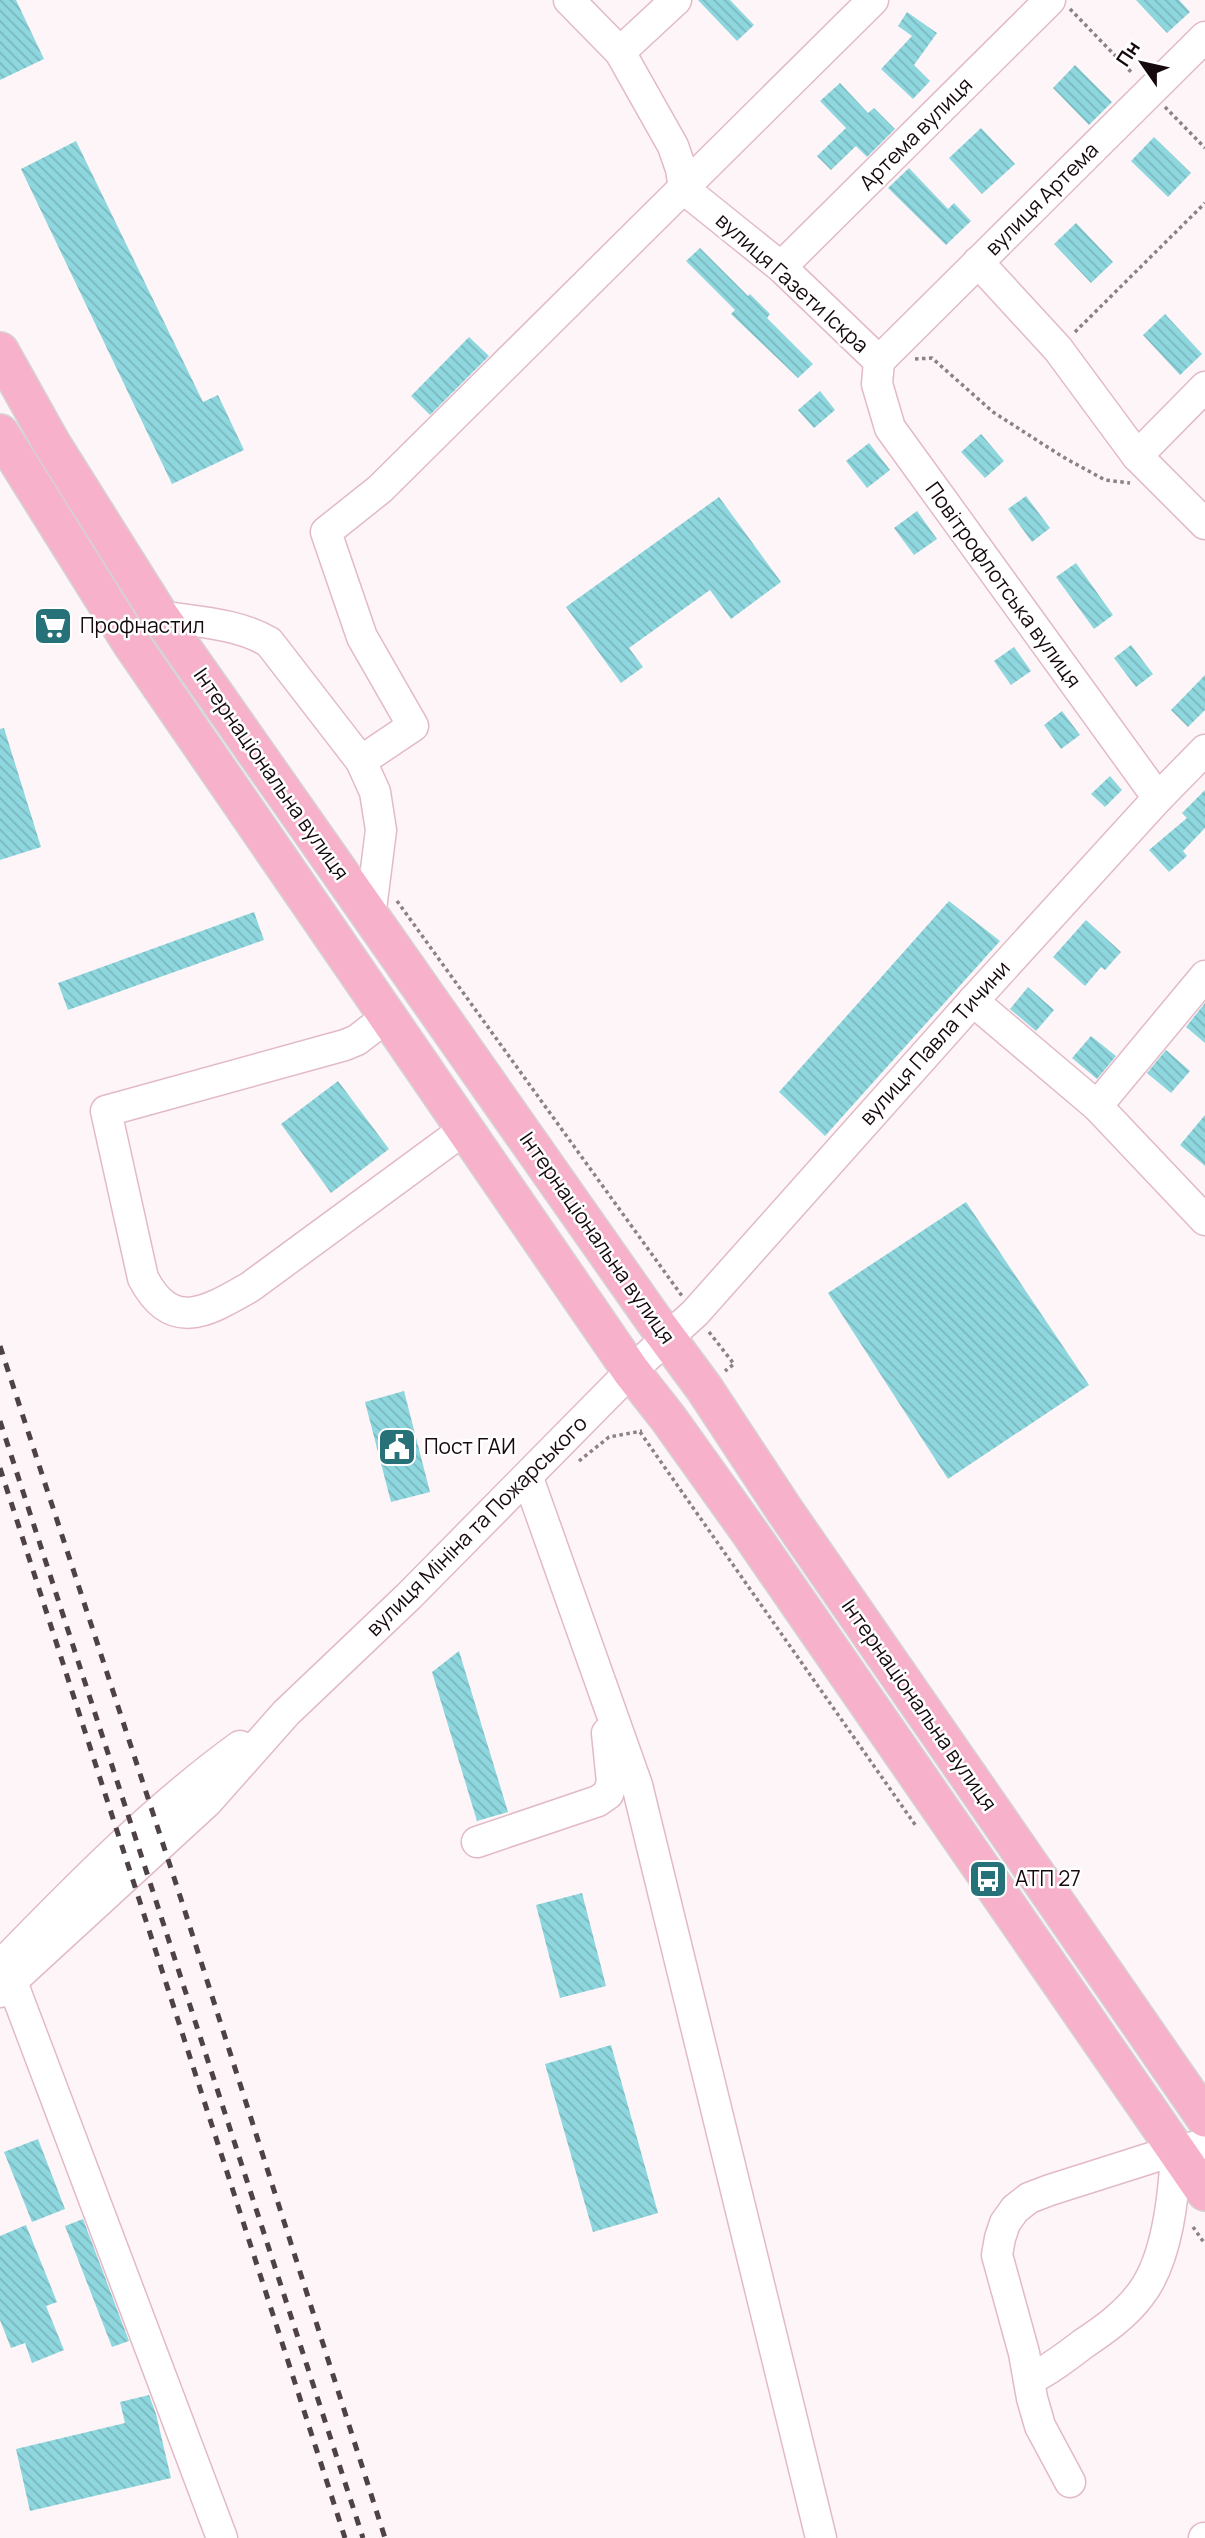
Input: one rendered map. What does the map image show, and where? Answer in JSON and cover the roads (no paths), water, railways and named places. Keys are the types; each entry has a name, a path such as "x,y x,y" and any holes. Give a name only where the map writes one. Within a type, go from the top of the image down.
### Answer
{"main road":[{"name":"Інтернаціональна вулиця","path":"0,351 52,444 160,615 704,1388 792,1522 1205,2118"},
{"name":"Інтернаціональна вулиця","path":"0,433 131,643 631,1371 654,1425 1191,2148 1189,2195"}],"street":[{"path":"569,0 620,52 673,146 684,189"},
{"path":"620,52 676,0"},
{"path":"361,761 413,726 362,637 326,532 380,489 873,0"},
{"name":"Артема вулиця","path":"781,267 1050,0"},
{"name":"вулиця Артема","path":"879,361 1205,37"},
{"name":"вулиця Газети Іскра","path":"684,189 781,267 879,361"},
{"path":"978,262 1058,349 1134,470 1205,524"},
{"name":"Повітрофлотська вулиця","path":"879,361 877,384 890,428 1158,798"},
{"path":"1134,470 1205,387"},
{"path":"160,615 232,628 255,634 269,642 361,761 380,811 381,830 370,917"},
{"name":"вулиця Павла Тичини","path":"668,1339 695,1313 973,1001 1205,750"},
{"path":"1097,1106 1205,976"},
{"path":"973,1001 1097,1106 1205,1220"},
{"path":"388,1016 357,1040 345,1045 106,1111 143,1278 149,1291 158,1302 171,1309 194,1313 212,1310 250,1287 465,1129"},
{"name":"вулиця Мініна та Пожарського","path":"4,1980 207,1802 286,1713 409,1596 631,1371 668,1339"},
{"path":"528,1478 637,1785 821,2538"},
{"path":"477,1842 598,1801 608,1794 612,1782 601,1678"},
{"path":"4,1980 222,2538"},
{"path":"1070,2482 1040,2426 998,2255 1005,2223 1015,2209 1029,2198 1191,2148"},
{"path":"1029,2380 1045,2372 1110,2325 1141,2294 1153,2275 1189,2195"}],"railway":[{"path":"0,1346 181,1899 385,2538"},
{"path":"0,1421 363,2538"},
{"path":"0,1468 345,2538"}],"place":[{"name":"Профнастил","path":"53,626"},
{"name":"Пост ГАИ","path":"397,1447"},
{"name":"АТП 27","path":"988,1879"}]}
